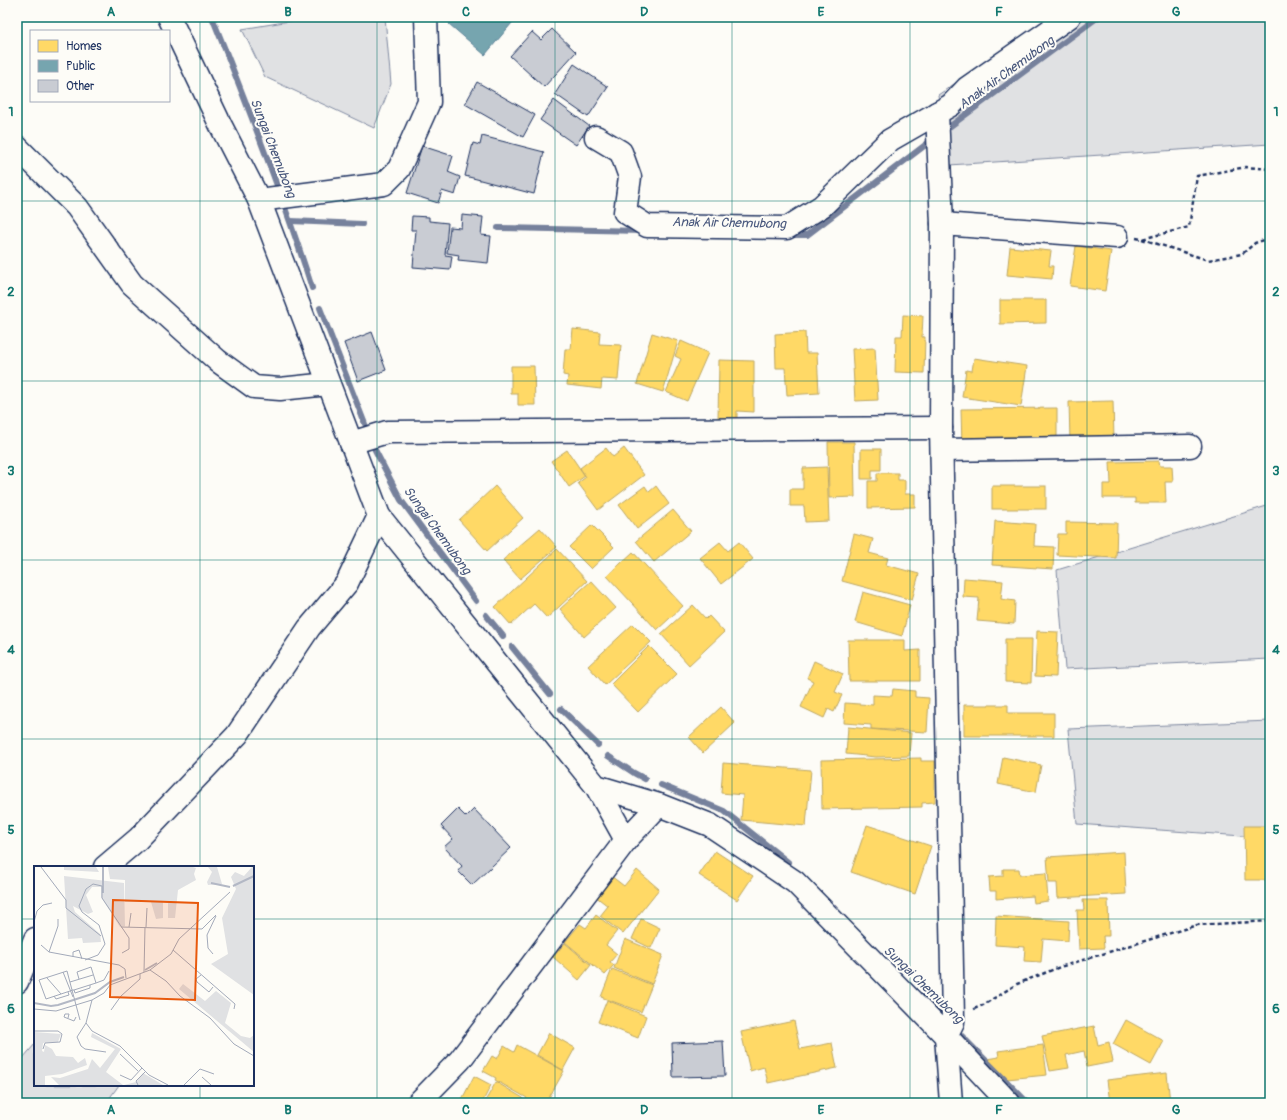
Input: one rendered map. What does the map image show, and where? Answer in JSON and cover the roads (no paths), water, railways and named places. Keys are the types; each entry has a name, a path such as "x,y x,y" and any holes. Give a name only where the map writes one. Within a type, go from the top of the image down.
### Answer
{"street":[{"path":"169,17 220,126 262,199 328,384 379,516 596,786 626,840"},
{"path":"262,199 384,184 399,169 429,102 426,17"},
{"path":"596,137 621,152 630,177 626,212 646,226 787,228 822,206 890,140 951,104 967,88 1069,17"},
{"path":"937,113 942,224 941,428 951,1103"},
{"path":"17,147 77,207 132,284 218,360 254,387 280,389 328,384"},
{"path":"942,224 1117,237"},
{"path":"351,443 387,432 941,428"},
{"path":"942,450 1190,446"},
{"path":"106,866 138,839 237,736 309,628 347,583 379,516"},
{"path":"596,786 659,805 710,825 795,882 950,1027 1009,1103"},
{"path":"418,1103 460,1060 626,840 659,805"},
{"path":"17,982 34,941"}],"waterway":[{"name":"Sungai Chemubong","path":"212,17 265,151 312,288"},
{"name":"Anak Air Chemubong","path":"945,130 1098,17"},
{"name":"Anak Air Chemubong","path":"789,235 807,235 928,143"},
{"name":"Anak Air Chemubong","path":"291,221 362,224"},
{"name":"Anak Air Chemubong","path":"498,228 642,231"},
{"name":"Sungai Chemubong","path":"320,308 365,424"},
{"name":"Sungai Chemubong","path":"375,450 401,500 476,601"},
{"name":"Sungai Chemubong","path":"486,615 503,636"},
{"name":"Sungai Chemubong","path":"512,647 550,694"},
{"name":"Sungai Chemubong","path":"561,709 598,745"},
{"name":"Sungai Chemubong","path":"608,756 645,779"},
{"name":"Sungai Chemubong","path":"661,785 724,811 788,862"},
{"name":"Sungai Chemubong","path":"925,999 947,1021"},
{"name":"Sungai Chemubong","path":"955,1029 1028,1103"}]}
